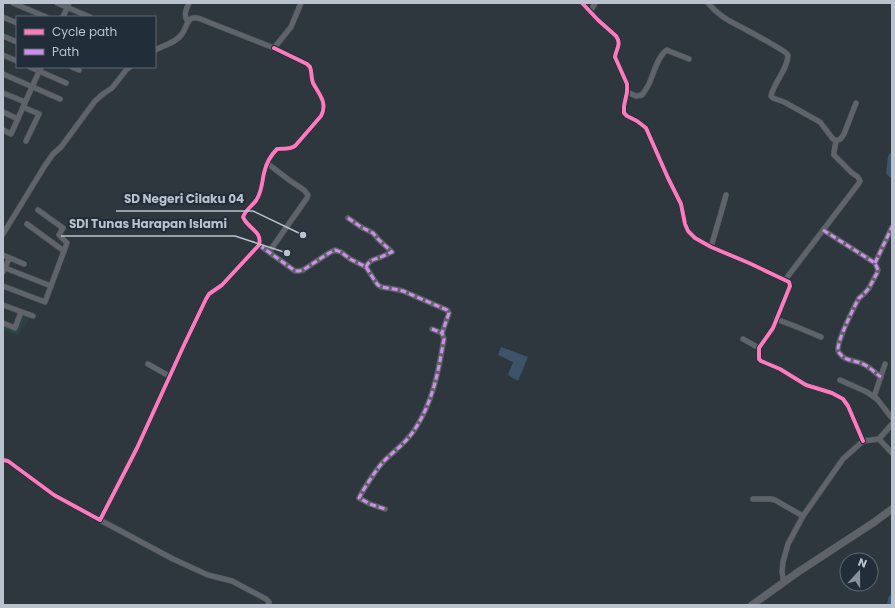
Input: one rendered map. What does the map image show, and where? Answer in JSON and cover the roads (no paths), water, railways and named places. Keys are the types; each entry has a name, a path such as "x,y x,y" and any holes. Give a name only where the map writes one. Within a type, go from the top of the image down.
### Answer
{"street":[{"path":"13,3 42,16"},
{"path":"57,3 68,5 88,16"},
{"path":"188,22 185,18 185,14 189,3"},
{"path":"274,48 292,28 301,3"},
{"path":"582,3 618,39 619,43 615,57 626,81 627,92 624,113 627,116 637,120 646,128 681,204 688,231 695,238 711,247 789,282 790,286 773,328 759,348 759,359 780,369 806,385 832,393 843,399 848,406 863,441"},
{"path":"590,12 595,3"},
{"path":"708,3 713,10 728,21 788,55 787,63 771,96 820,122 836,141"},
{"path":"63,16 68,5"},
{"path":"3,17 16,23"},
{"path":"100,520 138,448 169,376 209,294 222,285 259,245 260,237 243,217 246,210 257,201 259,197 263,174 267,163 277,149 289,149 295,146 321,116 324,108 321,95 313,82 310,67 307,64 274,48 198,18 190,18 180,37 156,50"},
{"path":"3,36 16,42"},
{"path":"627,92 636,96 642,95 648,86 664,51 669,50 689,59"},
{"path":"3,55 16,61"},
{"path":"74,68 78,70"},
{"path":"3,234 53,154 61,147 95,101 112,88 128,68"},
{"path":"3,130 11,134 40,69 66,83"},
{"path":"3,74 60,99"},
{"path":"3,93 39,114 26,142"},
{"path":"785,280 858,186 860,181 858,177 834,155 836,141 838,141 844,134 856,102"},
{"path":"3,112 18,119"},
{"path":"267,163 304,190 308,195 269,252"},
{"path":"711,247 726,195"},
{"path":"3,286 45,302 67,244 59,235 63,228 38,210"},
{"path":"348,218 373,233 392,252 373,259 367,264 366,267"},
{"path":"27,224 64,251"},
{"path":"875,263 892,227"},
{"path":"823,230 875,263 878,270 868,288 859,298 841,338 838,349 839,353 846,359 868,366 880,377"},
{"path":"259,245 295,271 303,270 335,250 366,267 381,287 404,291 448,311 449,313 442,333 444,340 437,378 425,412 415,430 383,463 359,498 370,504 386,509"},
{"path":"3,255 24,264"},
{"path":"8,260 4,270 51,286"},
{"path":"3,304 33,316"},
{"path":"3,323 15,328 21,312"},
{"path":"776,319 821,337"},
{"path":"432,328 442,333"},
{"path":"743,339 759,348"},
{"path":"148,364 169,376"},
{"path":"874,397 885,364"},
{"path":"840,380 866,392 877,399 892,418"},
{"path":"784,583 782,572 783,562 788,544 803,516 843,459 863,441 879,439 892,424"},
{"path":"879,439 892,453"},
{"path":"3,460 8,461 54,495 173,559 208,575 232,580 266,599 269,602 268,605"},
{"path":"753,499 775,500 803,516"},
{"path":"752,605 798,572 892,509"}],"water":[{"path":"501,347 528,357 518,381 508,375 513,362 498,355"}],"waterway":[{"path":"892,157 890,172 892,174"},
{"path":"891,605 892,599"}],"place":[{"name":"SD Negeri Cilaku 04","path":"303,235"},
{"name":"SDI Tunas Harapan Islami","path":"287,253"}]}
